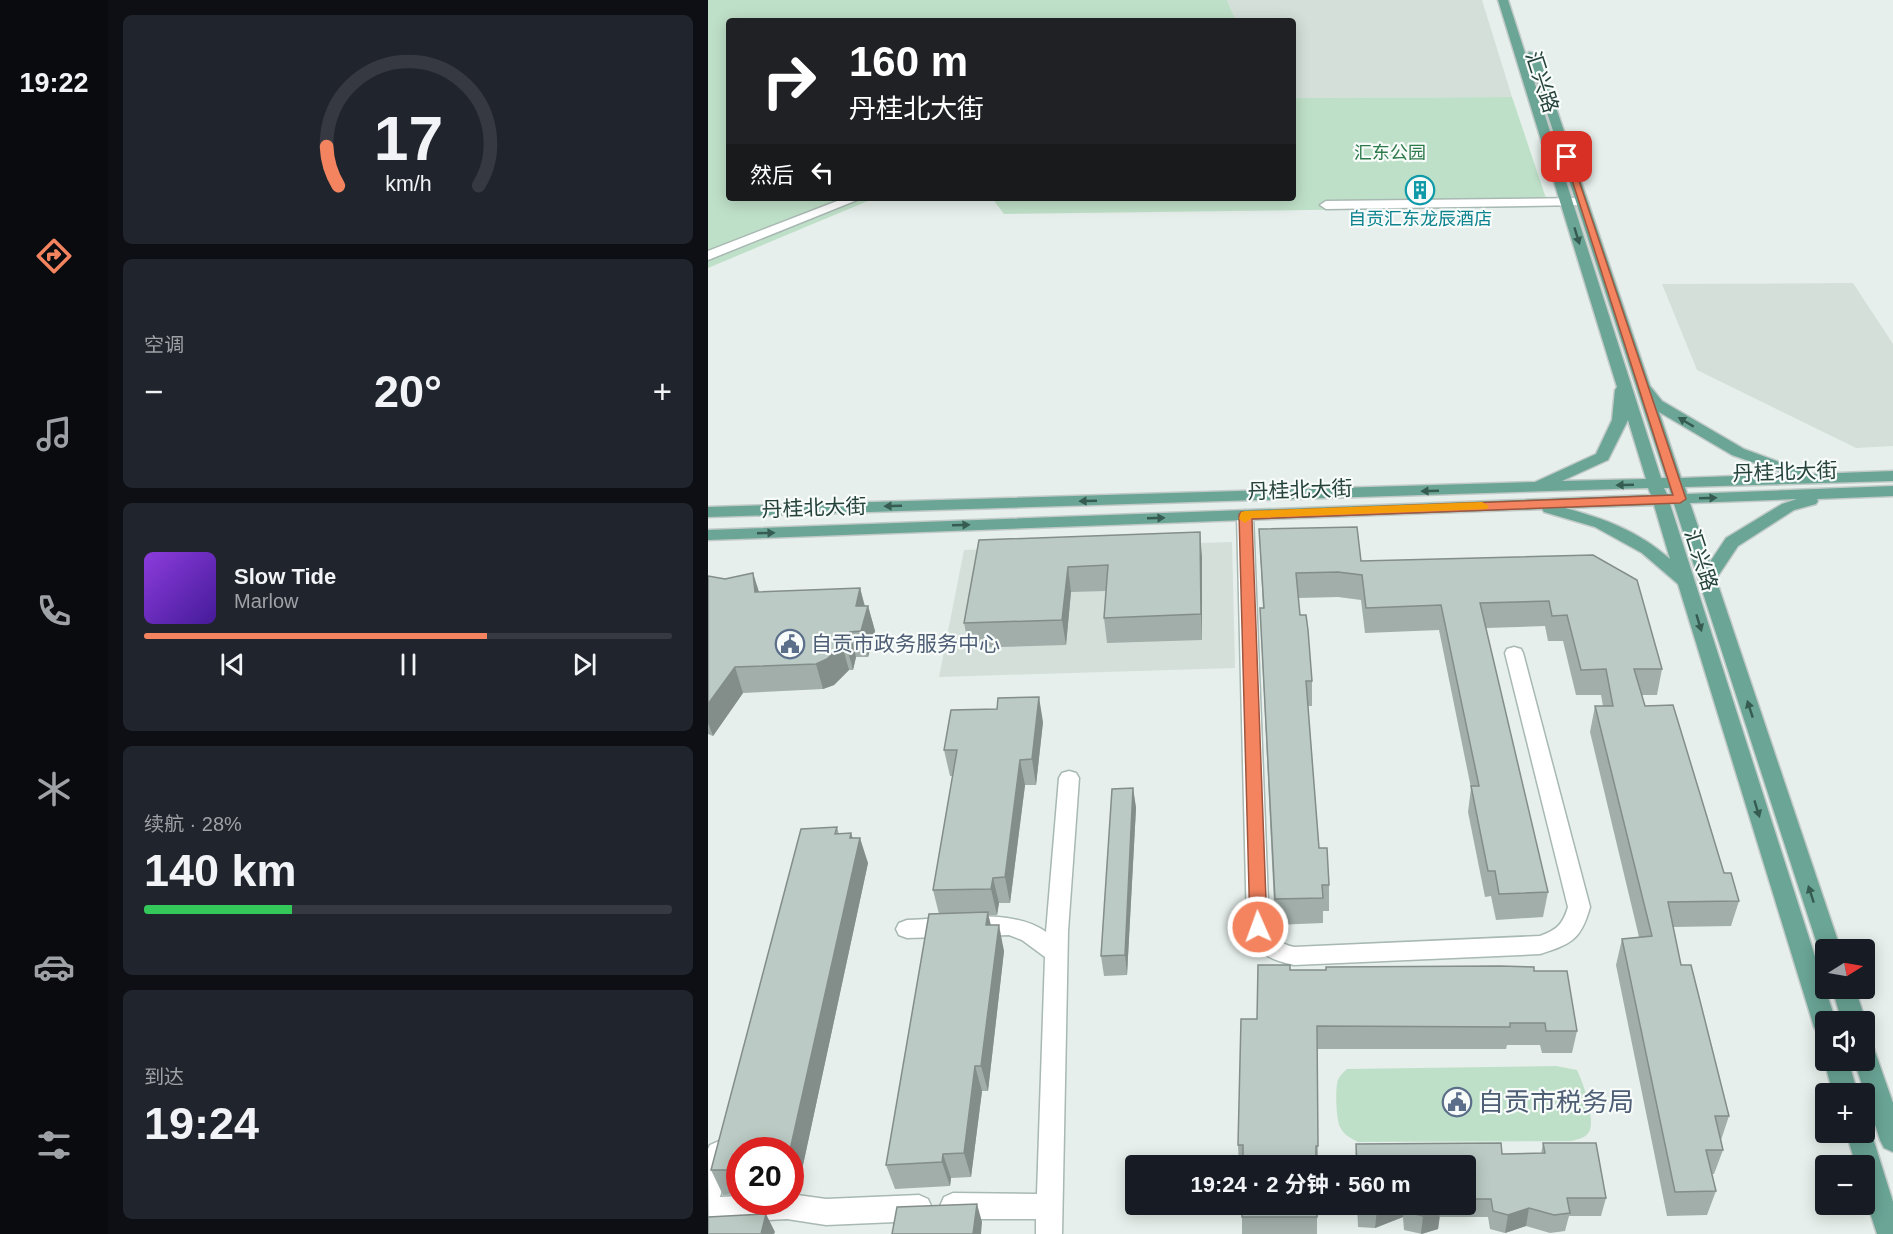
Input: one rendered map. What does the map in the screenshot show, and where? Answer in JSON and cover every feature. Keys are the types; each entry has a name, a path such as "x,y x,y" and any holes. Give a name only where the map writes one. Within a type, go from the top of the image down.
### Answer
{"main road":[{"path":"1503,0 1574,202 1622,380 1821,1011"},
{"name":"汇兴路","path":"1515,0 1574,202 1640,376 1826,939"},
{"path":"1640,376 1656,404 1738,453 1816,479"},
{"path":"1533,496 1602,457 1620,420 1622,380"},
{"name":"丹桂北大街","path":"708,512 1533,496 1678,491 1816,479 1893,477"},
{"name":"丹桂北大街","path":"1678,491 1837,493 1893,491"},
{"path":"1707,579 1732,542 1788,507 1837,493"},
{"path":"1533,496 1601,523 1648,549 1686,582"},
{"name":"丹桂北大街","path":"708,535 1245,515 1533,496"},
{"path":"1870,1071 1893,1140"},
{"path":"1861,1143 1890,1234"}],"lane":[{"path":"708,256 848,201"},
{"path":"1326,205 1574,202"},
{"path":"1245,515 1258,927 1266,945 1277,952 1294,956 1540,945 1560,938 1574,927 1579,907 1514,653"},
{"path":"1049,1234 1056,953 1069,778"},
{"path":"907,929 1009,926 1030,933 1056,953"},
{"path":"708,1194 723,1137"},
{"path":"708,1208 709,1210 787,1206 826,1212 978,1205 1050,1208"}],"shaded area":[{"path":"1227,0 1482,0 1512,97 1296,98 1296,18 1235,18"},
{"path":"1853,283 1893,344 1893,446 1856,448 1697,370 1662,284"},
{"path":"1232,542 1235,668 939,677 964,550"}],"green space":[{"path":"708,0 1227,0 1235,18 726,18 726,201 868,201 708,268"},
{"name":"汇东公园","path":"1512,97 1549,207 1004,214 994,201 1296,201 1296,98"},
{"path":"1556,1066 1577,1070 1590,1110 1589,1132 1584,1137 1572,1141 1358,1142 1345,1134 1339,1123 1336,1104 1337,1084 1347,1069"}],"building":[{"path":"1357,527 1361,561 1593,555 1637,580 1662,669 1634,669 1645,706 1673,705 1724,873 1731,873 1739,901 1668,902 1681,965 1691,965 1729,1116 1715,1116 1723,1150 1706,1150 1716,1191 1675,1192 1622,939 1652,936 1595,706 1613,706 1606,669 1581,670 1567,615 1552,616 1549,601 1480,603 1548,892 1499,894 1495,871 1488,871 1471,786 1479,786 1441,605 1366,608 1362,575 1338,572 1296,573 1300,615 1306,615 1308,630 1312,681 1306,681 1319,848 1327,848 1329,885 1322,885 1323,898 1275,899 1260,608 1264,608 1259,529"},
{"path":"1200,532 1201,614 1104,618 1108,565 1068,567 1062,620 964,623 979,540"},
{"name":"自贡市政务服务中心","path":"753,573 755,592 860,588 856,606 868,606 861,631 850,632 846,644 827,659 816,664 735,667 708,704 708,576 725,579"},
{"path":"1039,697 1032,759 1020,760 1005,877 993,878 991,889 933,890 957,750 944,750 951,710 997,709 998,698"},
{"path":"1133,788 1125,955 1101,956 1112,789"},
{"path":"837,827 835,834 851,833 850,838 860,838 793,1137 726,1137 726,1170 711,1170 801,829"},
{"path":"988,912 986,925 999,925 981,1066 975,1066 964,1153 943,1154 942,1162 886,1165 929,914"},
{"path":"1258,965 1290,965 1290,970 1326,970 1326,967 1534,967 1534,971 1567,971 1577,1031 1546,1031 1545,1023 1510,1023 1510,1027 1317,1026 1318,1146 1316,1146 1316,1155 1243,1155 1243,1145 1238,1145 1241,1019 1257,1019"},
{"path":"1501,1143 1502,1154 1545,1153 1543,1143 1596,1143 1606,1198 1567,1198 1570,1213 1554,1215 1529,1208 1508,1215 1493,1211 1491,1199 1476,1199 1476,1155 1356,1155 1356,1144"},
{"path":"977,1204 973,1234 892,1234 897,1207"},
{"path":"766,1215 761,1234 708,1234 708,1217"},
{"path":"1242,1215 1317,1215 1317,1217 1242,1217"}],"slow traffic":[{"path":"1245,519 1245,515 1482,506"}],"place":[{"name":"自贡汇东龙辰酒店","path":"1420,190"},
{"name":"自贡市政务服务中心","path":"790,644"},
{"name":"自贡市税务局","path":"1457,1102"}],"route":[{"path":"1258,927 1245,515 1680,499 1567,157"}]}
